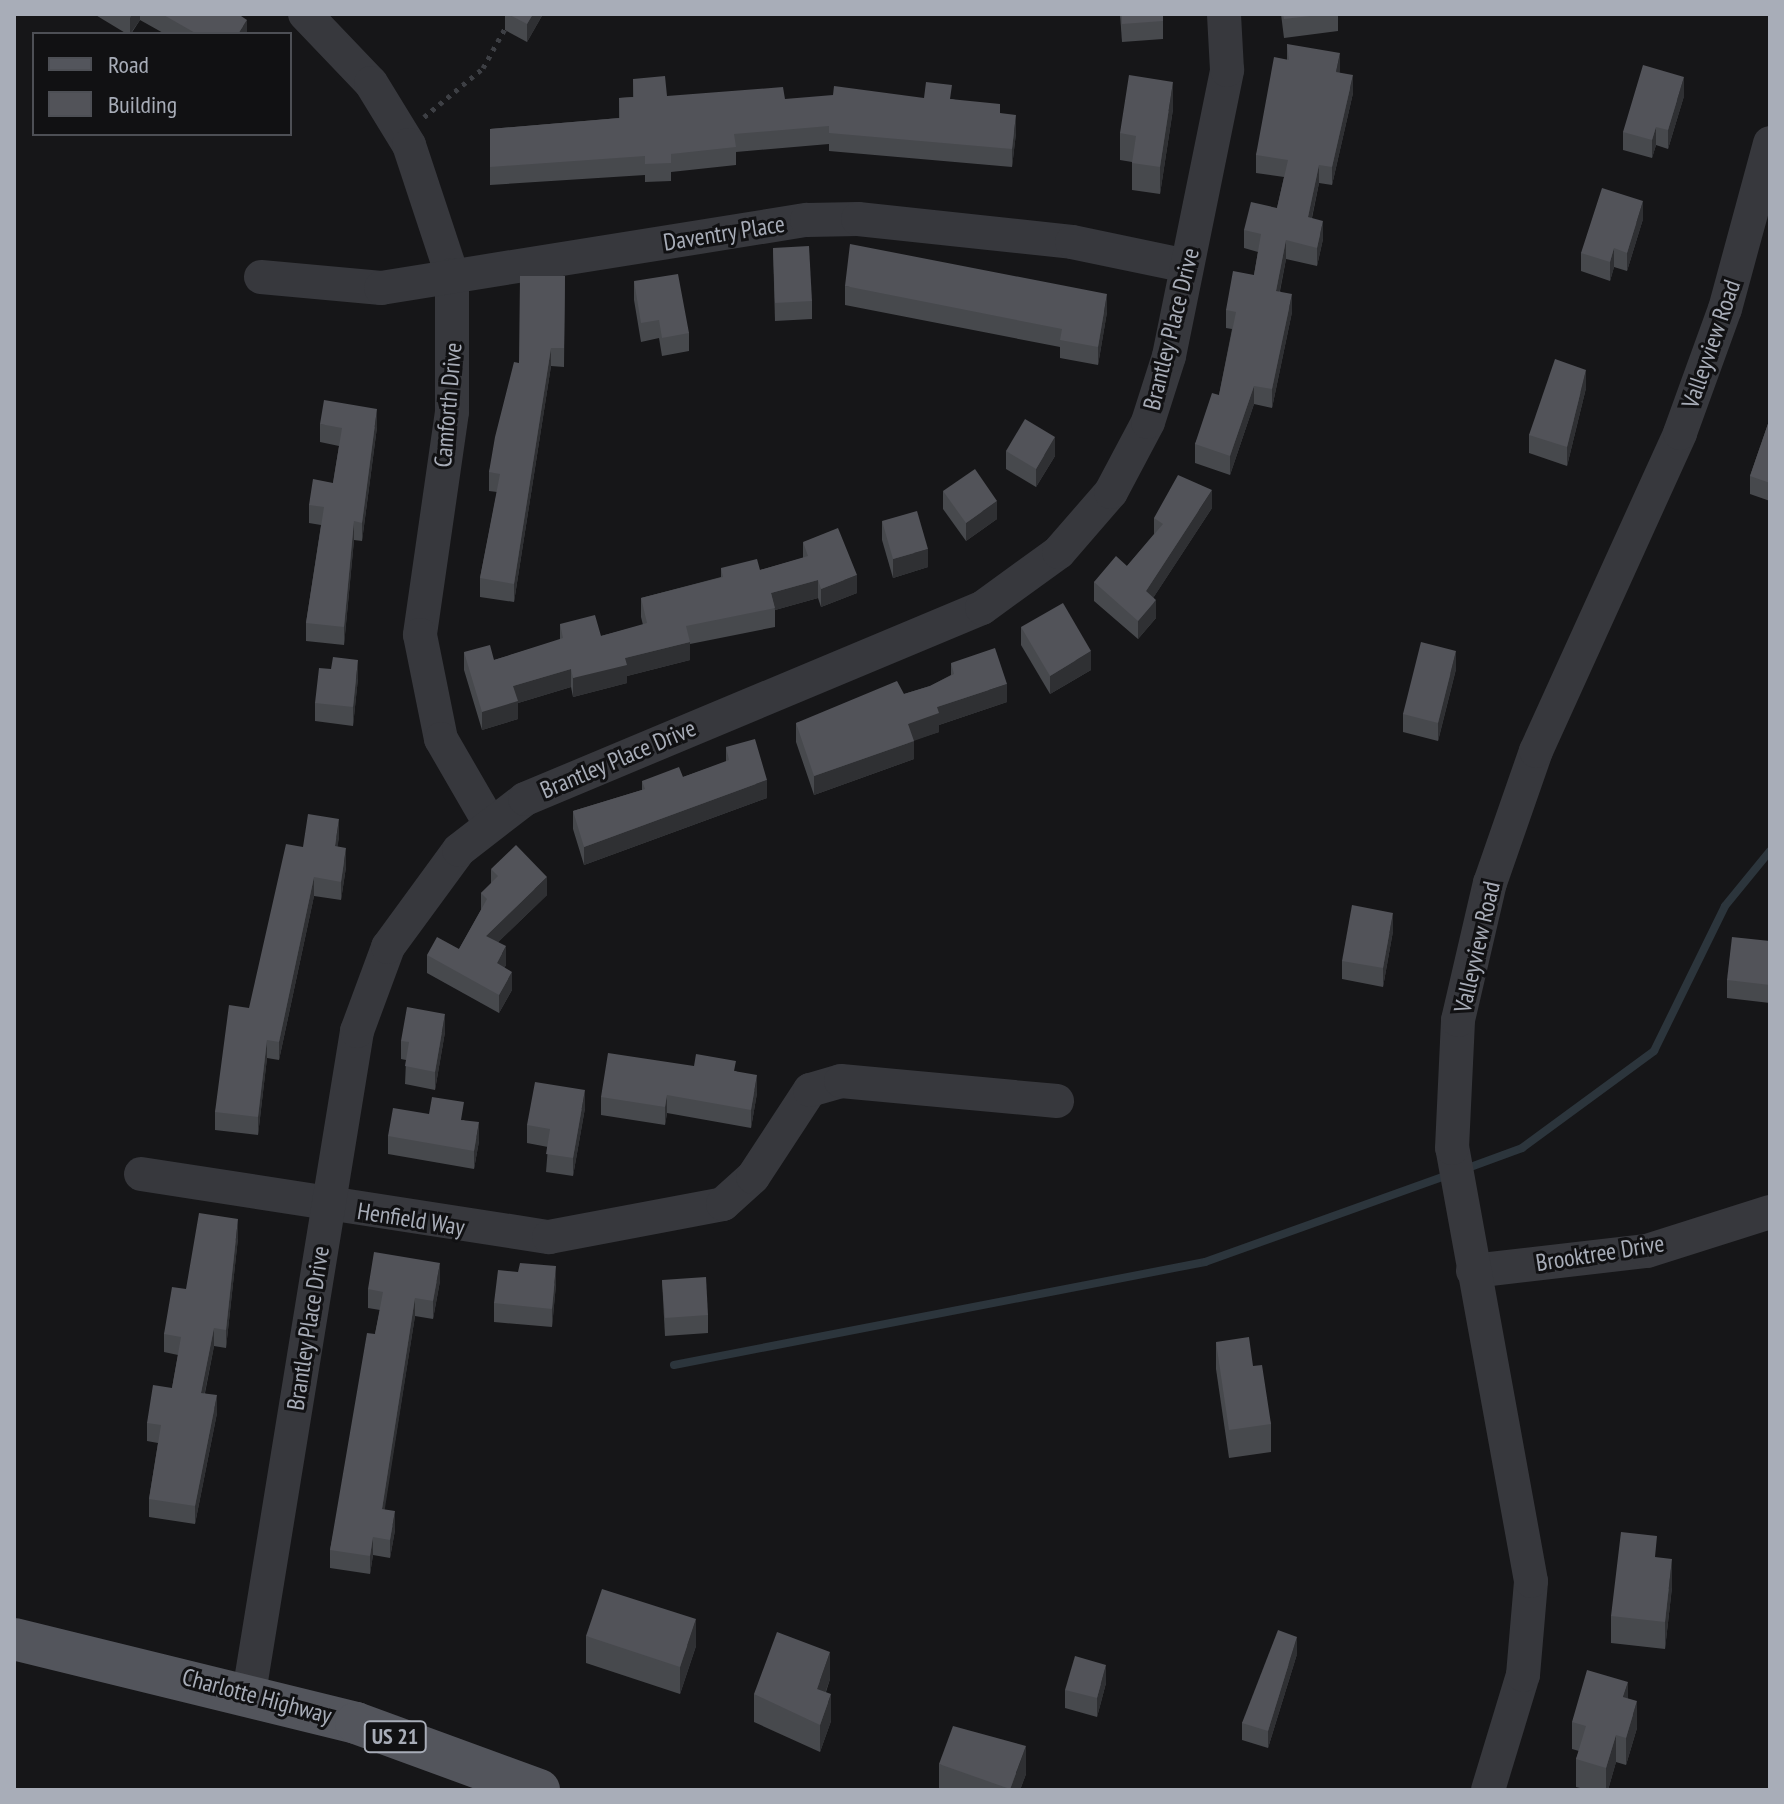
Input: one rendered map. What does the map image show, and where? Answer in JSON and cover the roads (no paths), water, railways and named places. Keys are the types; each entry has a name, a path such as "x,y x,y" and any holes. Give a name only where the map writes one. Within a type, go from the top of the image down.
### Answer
{"main road":[{"name":"Charlotte Highway","path":"14,1639 249,1693 539,1790"}],"street":[{"name":"Camforth Drive","path":"305,14 371,83 400,130 437,212 452,275 452,412 420,635 441,739 490,824"},
{"name":"Brantley Place Drive","path":"249,1693 357,1031 388,947 422,893 490,824 553,784 942,626 1022,582 1111,492 1148,422 1187,266 1227,70 1224,14"},
{"name":"Valleyview Road","path":"1488,1790 1523,1675 1531,1581 1452,1148 1458,1020 1490,883 1536,751 1680,433 1725,309 1770,143"},
{"name":"Daventry Place","path":"261,277 381,288 807,220 858,219 1072,242 1187,266"},
{"name":"Henfield Way","path":"141,1174 328,1206 549,1237 723,1204 753,1177 810,1090 841,1081 1057,1101"},
{"name":"Brooktree Drive","path":"1473,1271 1647,1251 1770,1212"}],"waterway":[{"path":"1465,1169 1522,1148 1654,1051 1725,906 1770,851"},
{"path":"674,1365 1205,1262 1448,1175"}]}
